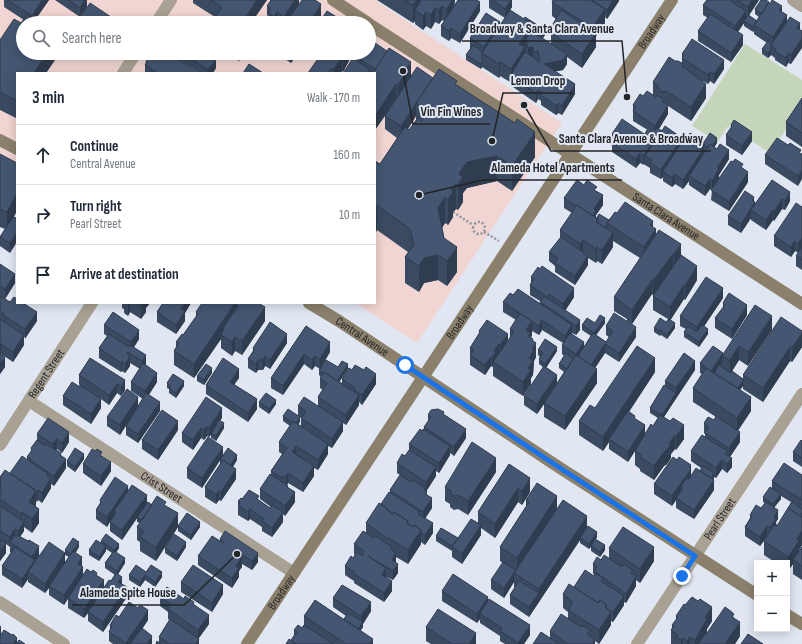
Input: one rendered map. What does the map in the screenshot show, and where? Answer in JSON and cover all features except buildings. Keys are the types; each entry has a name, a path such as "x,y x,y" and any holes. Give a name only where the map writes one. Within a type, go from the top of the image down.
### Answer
{"street":[{"path":"160,16 170,0"},
{"name":"Santa Clara Avenue","path":"333,0 358,16"},
{"name":"Broadway","path":"247,644 672,0"},
{"path":"793,0 802,6"},
{"name":"Santa Clara Avenue","path":"376,28 802,304"},
{"path":"124,72 131,60"},
{"path":"0,140 16,148"},
{"name":"Regent Street","path":"0,444 91,304"},
{"name":"Central Avenue","path":"310,304 338,320 554,464 754,593"},
{"name":"Pearl Street","path":"637,644 802,394"},
{"name":"Crist Street","path":"28,401 294,573"},
{"path":"0,602 64,644"},
{"path":"790,617 802,624"}],"path":[{"path":"453,212 473,225"},
{"path":"477,222 482,223 485,227 484,232 480,235 475,234 472,230 473,225 477,222"}],"shaded area":[{"path":"0,0 375,0 562,123 417,343 357,304 376,304 376,72 16,72 16,177 0,169"}],"green space":[{"path":"745,44 802,80 802,104 773,150 768,152 742,134 738,128 727,127 718,142 692,126"}],"place":[{"name":"Vin Fin Wines","path":"403,71"},
{"name":"Broadway & Santa Clara Avenue","path":"627,97"},
{"name":"Santa Clara Avenue & Broadway","path":"524,105"},
{"name":"Lemon Drop","path":"492,141"},
{"name":"Alameda Hotel Apartments","path":"419,195"},
{"name":"Alameda Spite House","path":"237,554"}],"route":[{"path":"405,365 695,556 682,576"}]}
